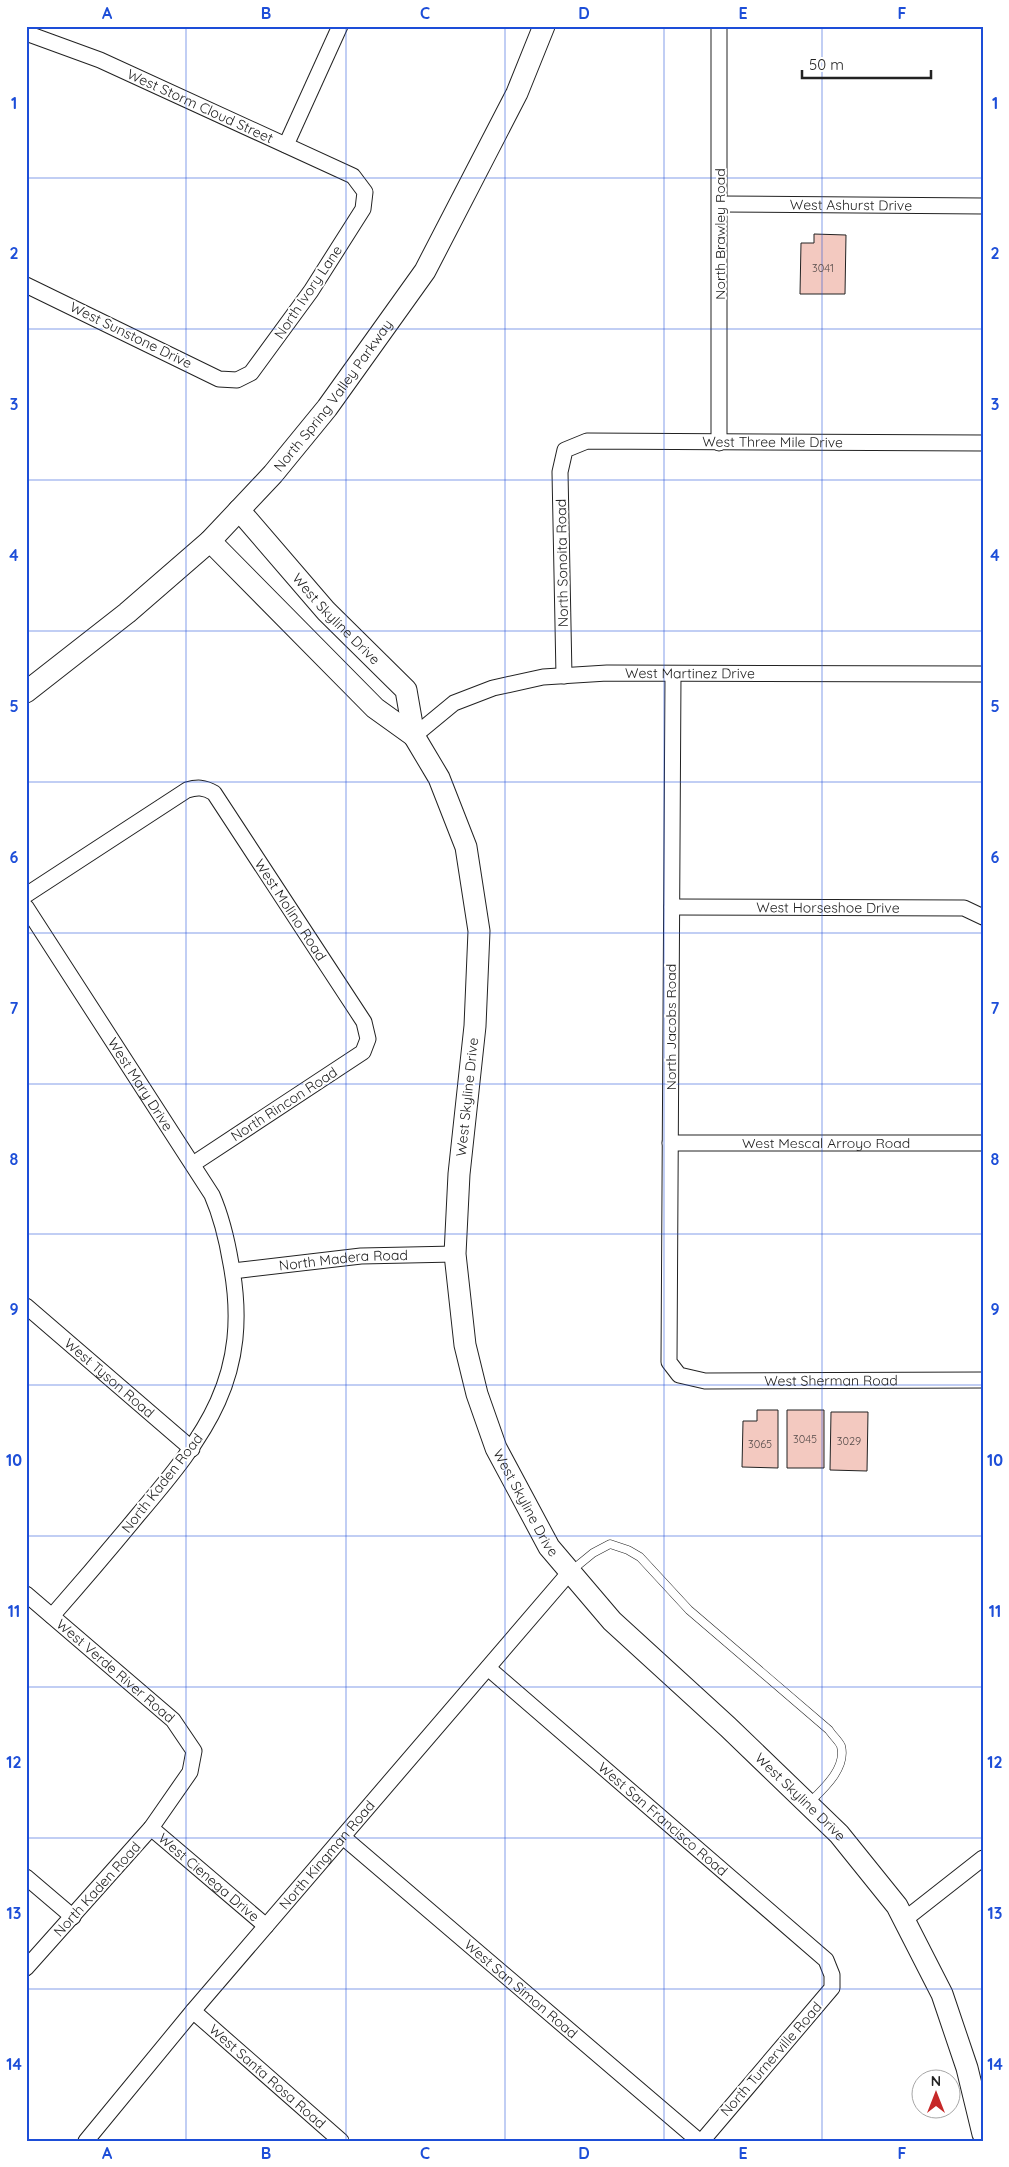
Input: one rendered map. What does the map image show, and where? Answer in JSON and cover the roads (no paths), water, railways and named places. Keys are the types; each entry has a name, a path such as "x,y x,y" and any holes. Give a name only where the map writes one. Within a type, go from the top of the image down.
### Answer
{"street":[{"path":"286,146 340,26"},
{"name":"North Spring Valley Parkway","path":"26,692 127,613 210,541 273,474 327,408 425,271 517,93 544,26"},
{"name":"North Brawley Road","path":"719,26 720,443"},
{"name":"West Storm Cloud Street","path":"30,31 100,60 354,176 365,192"},
{"name":"North Ivory Lane","path":"236,380 251,374 311,291 364,209 365,192"},
{"name":"West Ashurst Drive","path":"720,204 983,206"},
{"name":"West Sunstone Drive","path":"26,285 219,379 236,380"},
{"name":"West Three Mile Drive","path":"566,450 586,442 983,443"},
{"name":"North Sonoita Road","path":"564,676 560,472 566,450"},
{"name":"West Skyline Drive","path":"239,510 326,611 406,690 414,736 439,778 466,848 479,931 475,1026 459,1174 455,1254 465,1345 476,1394 496,1448 550,1547 569,1572 612,1621 839,1834 897,1906 942,1994 967,2068 983,2134"},
{"name":"West Skyline Drive","path":"210,541 375,708 414,736"},
{"name":"West Martinez Drive","path":"414,736 454,703 493,688 544,678 607,673 673,675 983,674"},
{"name":"North Jacobs Road","path":"673,675 669,1362 679,1375"},
{"name":"West Molino Road","path":"26,895 187,790 203,788 214,793 364,1022 368,1039"},
{"name":"West Mary Drive","path":"26,907 193,1164 221,1216 233,1271"},
{"name":"West Horseshoe Drive","path":"672,907 964,908 983,917"},
{"name":"North Rincon Road","path":"193,1164 364,1052 368,1039"},
{"name":"West Mescal Arroyo Road","path":"670,1144 983,1144"},
{"name":"North Madera Road","path":"233,1271 361,1256 455,1254"},
{"name":"North Kaden Road","path":"52,1616 178,1468 209,1422 230,1366 237,1319 237,1295 233,1271"},
{"name":"West Tyson Road","path":"26,1306 192,1449"},
{"name":"West Sherman Road","path":"679,1375 705,1381 983,1380"},
{"name":"North Kingman Road","path":"86,2141 193,2011 569,1572"},
{"name":"West Verde River Road","path":"26,1594 173,1720 194,1751 193,1755"},
{"name":"West San Francisco Road","path":"488,1668 826,1960 832,1975"},
{"name":"North Kaden Road","path":"26,1968 151,1828 190,1772 193,1755"},
{"name":"West Cienega Drive","path":"151,1828 266,1926"},
{"name":"West San Simon Road","path":"343,1837 700,2141"},
{"path":"904,1920 983,1858"},
{"path":"26,1877 73,1917"},
{"name":"North Turnerville Road","path":"700,2141 832,1988 832,1975"},
{"name":"West Santa Rosa Road","path":"193,2011 340,2141"}],"lane":[{"path":"569,1572 593,1553 610,1544 628,1550 640,1557 689,1610 829,1730 841,1746 840,1762 830,1782 808,1804"}]}
